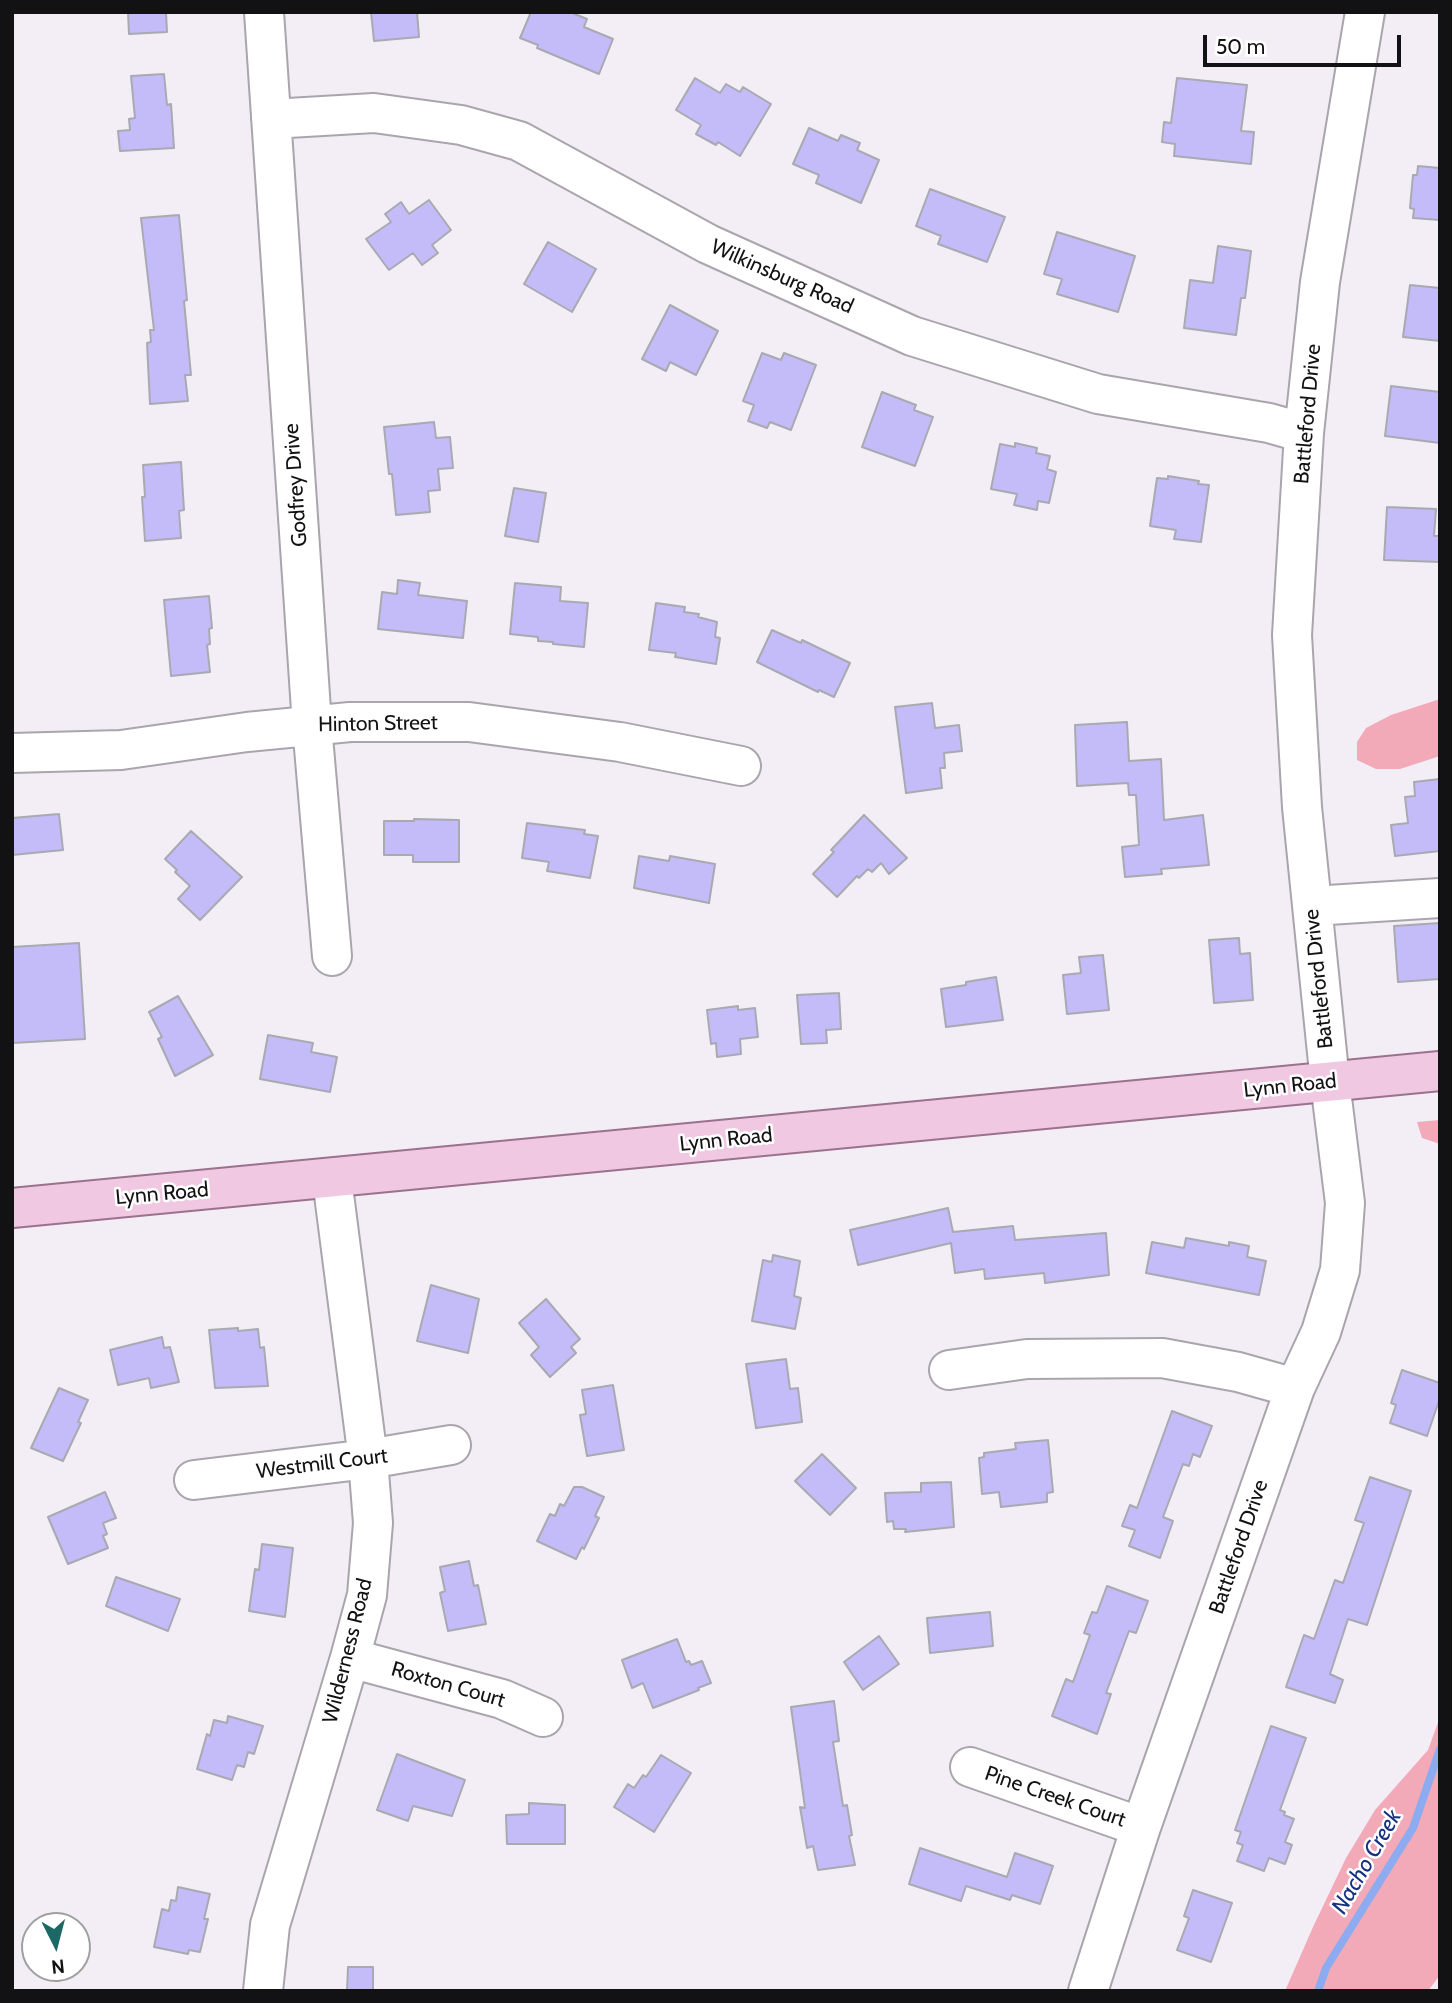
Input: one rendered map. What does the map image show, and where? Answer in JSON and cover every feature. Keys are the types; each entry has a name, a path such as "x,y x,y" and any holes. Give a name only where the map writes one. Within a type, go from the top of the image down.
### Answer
{"main road":[{"name":"Lynn Road","path":"12,1208 1440,1071"}],"street":[{"name":"Godfrey Drive","path":"264,12 312,725 332,957"},
{"name":"Battleford Drive","path":"1088,1991 1141,1827 1294,1388 1321,1332 1340,1270 1345,1203 1302,807 1292,635 1304,433 1320,282 1365,12"},
{"name":"Wilkinsburg Road","path":"271,119 374,113 461,125 519,141 708,244 912,336 1098,394 1269,423 1304,433"},
{"name":"Hinton Street","path":"12,753 121,750 349,722 470,722 620,742 741,766"},
{"path":"1312,906 1440,898"},
{"name":"Wilderness Road","path":"263,1991 270,1925 367,1595 373,1523 368,1459 332,1179"},
{"path":"949,1370 1027,1359 1162,1358 1238,1373 1294,1388"},
{"name":"Westmill Court","path":"194,1480 368,1459 451,1445"},
{"name":"Roxton Court","path":"350,1658 502,1699 543,1717"},
{"name":"Pine Creek Court","path":"970,1767 1141,1827"}],"shaded area":[{"path":"1440,699 1440,756 1400,769 1376,769 1357,760 1357,742 1366,728 1391,715"},
{"path":"1440,1120 1440,1144 1422,1138 1417,1122"},
{"path":"1440,1717 1440,1975 1428,1991 1285,1991 1346,1858 1375,1810 1428,1750"}],"building":[{"path":"128,12 166,12 167,32 129,34"},
{"path":"371,12 417,12 419,37 374,41"},
{"path":"531,12 570,12 587,19 584,27 613,39 599,74 520,38"},
{"path":"164,74 167,105 171,104 174,148 120,151 118,131 130,130 129,119 135,118 131,76"},
{"path":"695,78 720,93 726,84 740,92 743,87 771,104 740,156 718,142 716,145 696,134 701,125 676,110"},
{"path":"1177,78 1247,85 1241,131 1254,132 1251,164 1174,156 1175,144 1162,142 1164,122 1171,123"},
{"path":"809,128 838,141 841,135 860,143 857,150 879,160 861,203 816,183 819,175 793,164"},
{"path":"1418,166 1440,168 1440,220 1413,218 1414,209 1410,208 1413,175 1417,175"},
{"path":"930,189 1005,217 987,262 938,244 941,236 916,226"},
{"path":"429,200 451,230 432,245 438,253 422,265 413,253 389,270 366,239 391,222 385,214 401,202 409,214"},
{"path":"179,215 191,375 185,375 188,401 150,404 147,343 151,342 150,330 154,330 141,218"},
{"path":"1057,232 1135,256 1118,312 1057,294 1062,279 1044,274"},
{"path":"548,242 596,269 572,312 524,284"},
{"path":"1218,246 1251,251 1245,298 1241,298 1236,335 1184,328 1190,280 1213,283"},
{"path":"1410,285 1440,288 1440,341 1403,337"},
{"path":"670,305 718,331 696,375 670,362 666,371 642,359"},
{"path":"762,353 781,360 784,353 816,365 791,430 770,422 767,428 748,421 754,405 743,401"},
{"path":"1391,386 1440,392 1440,443 1385,436"},
{"path":"882,392 916,405 914,410 933,417 915,466 862,447"},
{"path":"434,422 436,438 450,437 453,468 438,469 440,490 428,491 430,512 396,515 384,427"},
{"path":"1015,443 1037,448 1036,453 1050,456 1047,469 1056,472 1049,503 1038,501 1037,510 1014,505 1017,494 991,489 1000,444 1015,447"},
{"path":"181,462 184,510 179,511 181,538 145,541 143,465"},
{"path":"1168,476 1209,485 1201,542 1174,539 1176,530 1150,526 1157,478 1168,479"},
{"path":"514,488 546,493 538,542 505,536"},
{"path":"1387,507 1436,509 1434,536 1440,536 1440,562 1384,560"},
{"path":"398,580 420,583 418,595 467,601 463,638 378,629 382,592 397,594"},
{"path":"515,583 561,587 560,601 588,603 584,647 553,644 538,641 538,637 510,634"},
{"path":"209,596 212,628 209,629 210,644 207,645 210,672 171,676 164,600"},
{"path":"656,603 685,607 684,612 699,614 698,617 717,622 715,637 720,638 716,664 675,657 676,653 649,650"},
{"path":"772,630 801,643 802,640 850,663 834,697 757,662"},
{"path":"932,703 935,728 959,725 962,751 944,753 945,768 940,768 942,788 906,793 895,707"},
{"path":"1127,722 1129,761 1161,759 1164,820 1203,815 1209,865 1161,869 1162,874 1125,877 1122,847 1139,845 1136,795 1129,795 1128,783 1077,786 1075,725"},
{"path":"1440,779 1440,851 1395,856 1391,825 1408,823 1405,797 1415,796 1414,782"},
{"path":"59,814 63,850 12,855 12,818"},
{"path":"864,815 907,858 889,874 881,863 872,872 868,869 859,878 857,876 837,897 813,874"},
{"path":"459,820 459,862 413,862 413,855 384,855 384,821"},
{"path":"527,823 585,830 584,834 598,836 590,878 547,871 549,862 522,858"},
{"path":"191,831 242,877 200,920 178,899 190,886 165,859"},
{"path":"639,856 669,861 670,856 715,864 709,903 634,888"},
{"path":"1440,923 1440,979 1398,982 1394,926"},
{"path":"1239,938 1240,954 1250,953 1253,1000 1214,1003 1209,940"},
{"path":"79,943 85,1039 12,1043 12,947"},
{"path":"1103,955 1109,1010 1067,1014 1063,975 1081,973 1079,957"},
{"path":"996,977 1003,1020 946,1027 941,989"},
{"path":"839,993 841,1029 826,1030 827,1043 801,1044 797,995"},
{"path":"178,996 213,1055 175,1076 158,1039 162,1037 149,1012"},
{"path":"738,1006 738,1010 755,1008 758,1037 740,1039 741,1054 717,1057 716,1043 711,1044 707,1010"},
{"path":"268,1035 313,1043 311,1052 337,1057 330,1092 260,1079"},
{"path":"948,1208 953,1232 1013,1226 1015,1240 1106,1233 1109,1275 1045,1283 1044,1273 985,1279 984,1269 955,1273 951,1243 858,1265 850,1230"},
{"path":"1186,1238 1229,1246 1229,1242 1249,1246 1247,1257 1266,1261 1259,1295 1146,1273 1152,1242 1184,1248"},
{"path":"773,1255 800,1261 794,1296 801,1298 795,1329 752,1321 763,1260 772,1262"},
{"path":"431,1285 479,1299 468,1353 417,1341"},
{"path":"546,1299 580,1339 571,1347 576,1353 550,1377 531,1355 539,1347 519,1323"},
{"path":"238,1328 238,1331 258,1329 260,1348 264,1347 268,1386 215,1388 209,1330"},
{"path":"162,1337 164,1348 170,1347 179,1382 151,1388 149,1378 118,1385 110,1350"},
{"path":"786,1359 790,1389 798,1388 802,1422 756,1428 746,1364"},
{"path":"1402,1370 1440,1383 1440,1398 1427,1436 1390,1423 1396,1405 1391,1403"},
{"path":"613,1385 624,1450 587,1456 580,1415 586,1414 582,1390"},
{"path":"59,1388 88,1400 78,1422 81,1423 63,1461 31,1448"},
{"path":"1172,1411 1212,1426 1200,1457 1193,1454 1189,1466 1183,1464 1163,1517 1173,1521 1160,1558 1129,1546 1135,1530 1122,1526 1130,1505 1137,1508"},
{"path":"1048,1440 1053,1492 1047,1493 1047,1502 1001,1507 999,1492 982,1494 979,1458 984,1457 984,1453 1016,1449 1015,1443"},
{"path":"822,1454 856,1488 830,1515 795,1481"},
{"path":"1370,1477 1411,1491 1367,1625 1348,1619 1330,1674 1343,1680 1335,1703 1286,1687 1304,1635 1314,1639 1335,1580 1343,1583 1364,1523 1355,1520"},
{"path":"951,1482 954,1527 905,1532 906,1529 894,1529 893,1521 887,1522 885,1493 921,1492 921,1483"},
{"path":"574,1487 582,1487 604,1497 595,1516 599,1518 576,1559 537,1541 550,1514 555,1516 560,1504 564,1506"},
{"path":"105,1492 116,1518 103,1523 107,1534 103,1536 108,1548 68,1564 48,1517"},
{"path":"262,1544 293,1548 285,1617 249,1611 255,1569 259,1570"},
{"path":"469,1561 474,1586 478,1585 486,1624 448,1631 440,1593 445,1591 440,1567"},
{"path":"116,1577 180,1599 168,1631 106,1606"},
{"path":"1107,1586 1148,1601 1136,1633 1129,1631 1106,1693 1111,1694 1097,1734 1052,1716 1066,1679 1073,1682 1090,1635 1084,1633 1092,1612 1097,1613"},
{"path":"990,1612 993,1646 930,1653 927,1618"},
{"path":"879,1636 899,1664 863,1690 844,1662"},
{"path":"677,1639 686,1662 689,1661 691,1665 702,1661 711,1683 653,1708 643,1683 632,1688 622,1660"},
{"path":"834,1701 839,1741 833,1742 843,1806 847,1805 852,1835 849,1836 855,1865 818,1870 813,1846 807,1848 800,1807 805,1808 791,1707"},
{"path":"228,1716 263,1726 254,1754 248,1752 244,1767 237,1765 232,1780 197,1769 214,1720 227,1723"},
{"path":"1271,1726 1306,1738 1280,1810 1294,1819 1285,1842 1292,1845 1285,1864 1269,1858 1264,1871 1237,1861 1243,1845 1237,1843 1241,1832 1235,1830"},
{"path":"397,1754 465,1780 452,1816 413,1806 408,1821 377,1810"},
{"path":"661,1755 691,1773 654,1832 614,1807 628,1784 634,1788 643,1775 646,1777"},
{"path":"529,1803 565,1805 565,1844 507,1844 506,1815 529,1814"},
{"path":"920,1848 1007,1877 1015,1853 1053,1866 1040,1904 1012,1895 1010,1900 966,1886 961,1901 909,1884"},
{"path":"178,1887 210,1894 204,1919 208,1919 200,1952 189,1950 188,1954 154,1947 162,1909 169,1911 171,1900 176,1901"},
{"path":"1193,1890 1232,1903 1211,1962 1177,1950 1189,1918 1184,1916"},
{"path":"348,1967 373,1967 373,1991 347,1991"}],"waterway":[{"name":"Nacho Creek","path":"1318,1991 1326,1968 1413,1828 1440,1749"}]}
